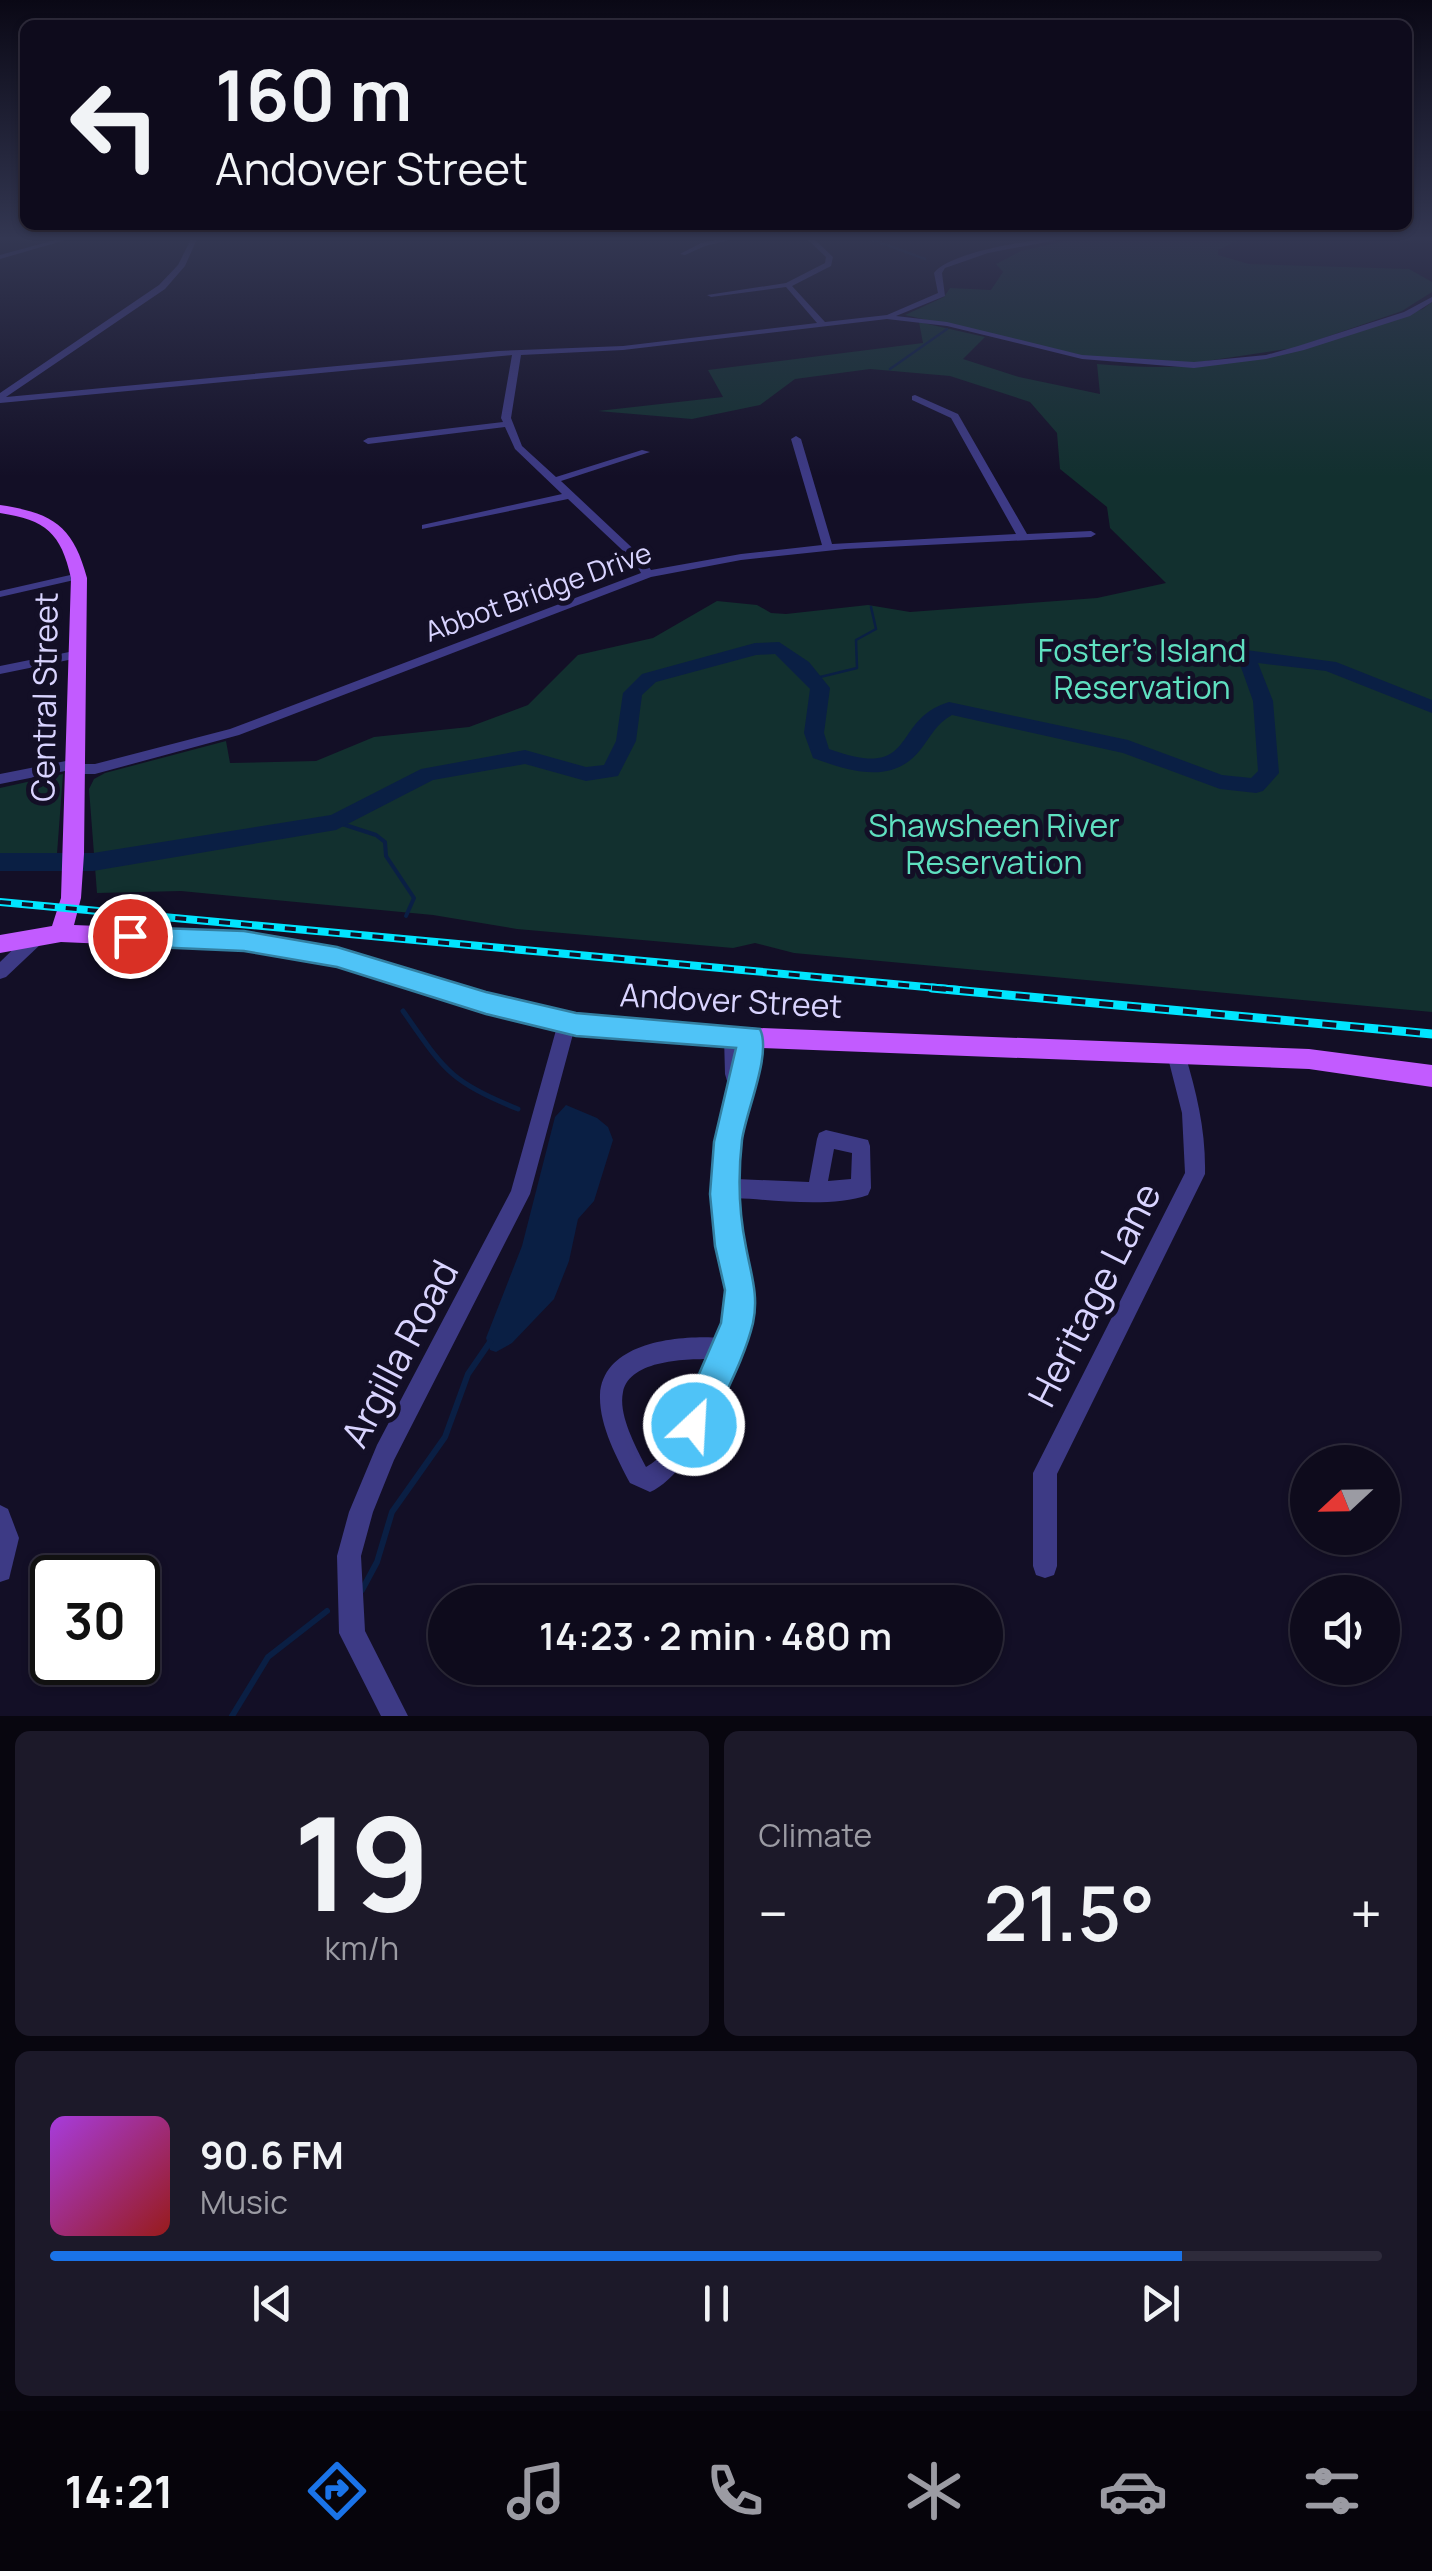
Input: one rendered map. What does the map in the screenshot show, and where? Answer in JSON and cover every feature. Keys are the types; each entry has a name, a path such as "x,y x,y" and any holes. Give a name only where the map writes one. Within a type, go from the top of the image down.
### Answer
{"main road":[{"name":"Central Street","path":"0,509 43,519 60,530 70,546 79,576 73,865 62,934"},
{"name":"Andover Street","path":"0,944 62,934 244,941 337,957 486,1003 568,1023 742,1037 1309,1059 1432,1076"}],"street":[{"path":"0,399 117,317"},
{"path":"816,317 823,325"},
{"path":"0,399 517,352 610,349 886,317"},
{"path":"888,317 959,326 1082,358 1194,365 1266,358 1397,317"},
{"path":"517,352 508,424 518,446 639,560 648,574"},
{"path":"914,398 954,416 1023,537"},
{"path":"368,442 508,424"},
{"path":"796,440 828,548"},
{"path":"555,480 645,452"},
{"path":"426,527 571,495"},
{"name":"Abbot Bridge Drive","path":"0,779 76,766 95,769 234,732 648,574 740,557 828,548 1091,534"},
{"path":"0,594 79,576"},
{"path":"0,670 79,654"},
{"path":"0,972 36,938"},
{"name":"Argilla Road","path":"388,1712 352,1633 349,1556 360,1512 385,1453 520,1194 568,1023"},
{"path":"728,1349 677,1347 630,1366 614,1384 612,1402 638,1475 650,1480 664,1474 681,1452 728,1349 736,1324 741,1290 730,1246 725,1188 738,1088 746,1075 742,1037"},
{"name":"Heritage Lane","path":"1045,1566 1044,1473 1195,1174 1197,1144 1192,1103 1176,1054"},
{"path":"725,1188 816,1192"},
{"path":"0,1517 7,1538 0,1570"}],"green space":[{"path":"914,317 1384,317 1294,348 1193,363 1085,356"},
{"path":"1399,317 1432,317 1432,1012 794,953 755,943 733,948 517,929 433,915 181,891 97,893 89,789 94,779 105,773 226,741 230,763 316,761 374,737 469,727 528,705 578,655 653,638 717,601 757,605 771,613 786,614 868,605 910,612 1097,598 1166,583 1110,528 1107,507 1060,469 1057,433 1030,402 950,376 870,369 795,379 760,405 692,419 598,411 723,397 708,370 923,343 919,322 985,337 963,359 1019,377 1100,394 1097,364 1143,367 1226,363 1340,337"},
{"path":"63,774 56,867 0,853 0,788"}],"water":[{"path":"566,1105 597,1118 608,1127 613,1140 594,1201 578,1219 569,1261 554,1299 512,1343 496,1352 490,1350 486,1338 522,1246 555,1117"}],"waterway":[{"path":"890,369 947,329"},
{"path":"812,679 857,668 856,640 876,629 871,607"},
{"path":"0,862 93,862 336,822 428,774 525,757 586,774 611,771 626,741 633,693 649,678 755,649 779,648 802,666 820,688 814,733 820,753 868,766 901,758 929,721 949,708 1128,747 1220,782 1256,786 1269,773 1263,701 1246,656 1329,666 1432,707"},
{"path":"336,822 376,835 385,842 386,856 414,898 406,916"},
{"path":"403,1011 450,1072 518,1109"},
{"path":"362,1590 377,1562 392,1512 445,1437 468,1374 490,1342"},
{"path":"232,1716 268,1657 327,1611"}],"railway":[{"path":"0,902 959,990"},
{"path":"932,988 1432,1034"}],"route":[{"path":"130,936 244,941 337,957 486,1003 576,1025 750,1037 746,1075 738,1088 728,1142 724,1194 730,1246 741,1290 736,1324 720,1370 694,1425"}],"park label":[{"name":"Foster's Island Reservation","path":"1142,670"},
{"name":"Shawsheen River Reservation","path":"994,844"}]}
